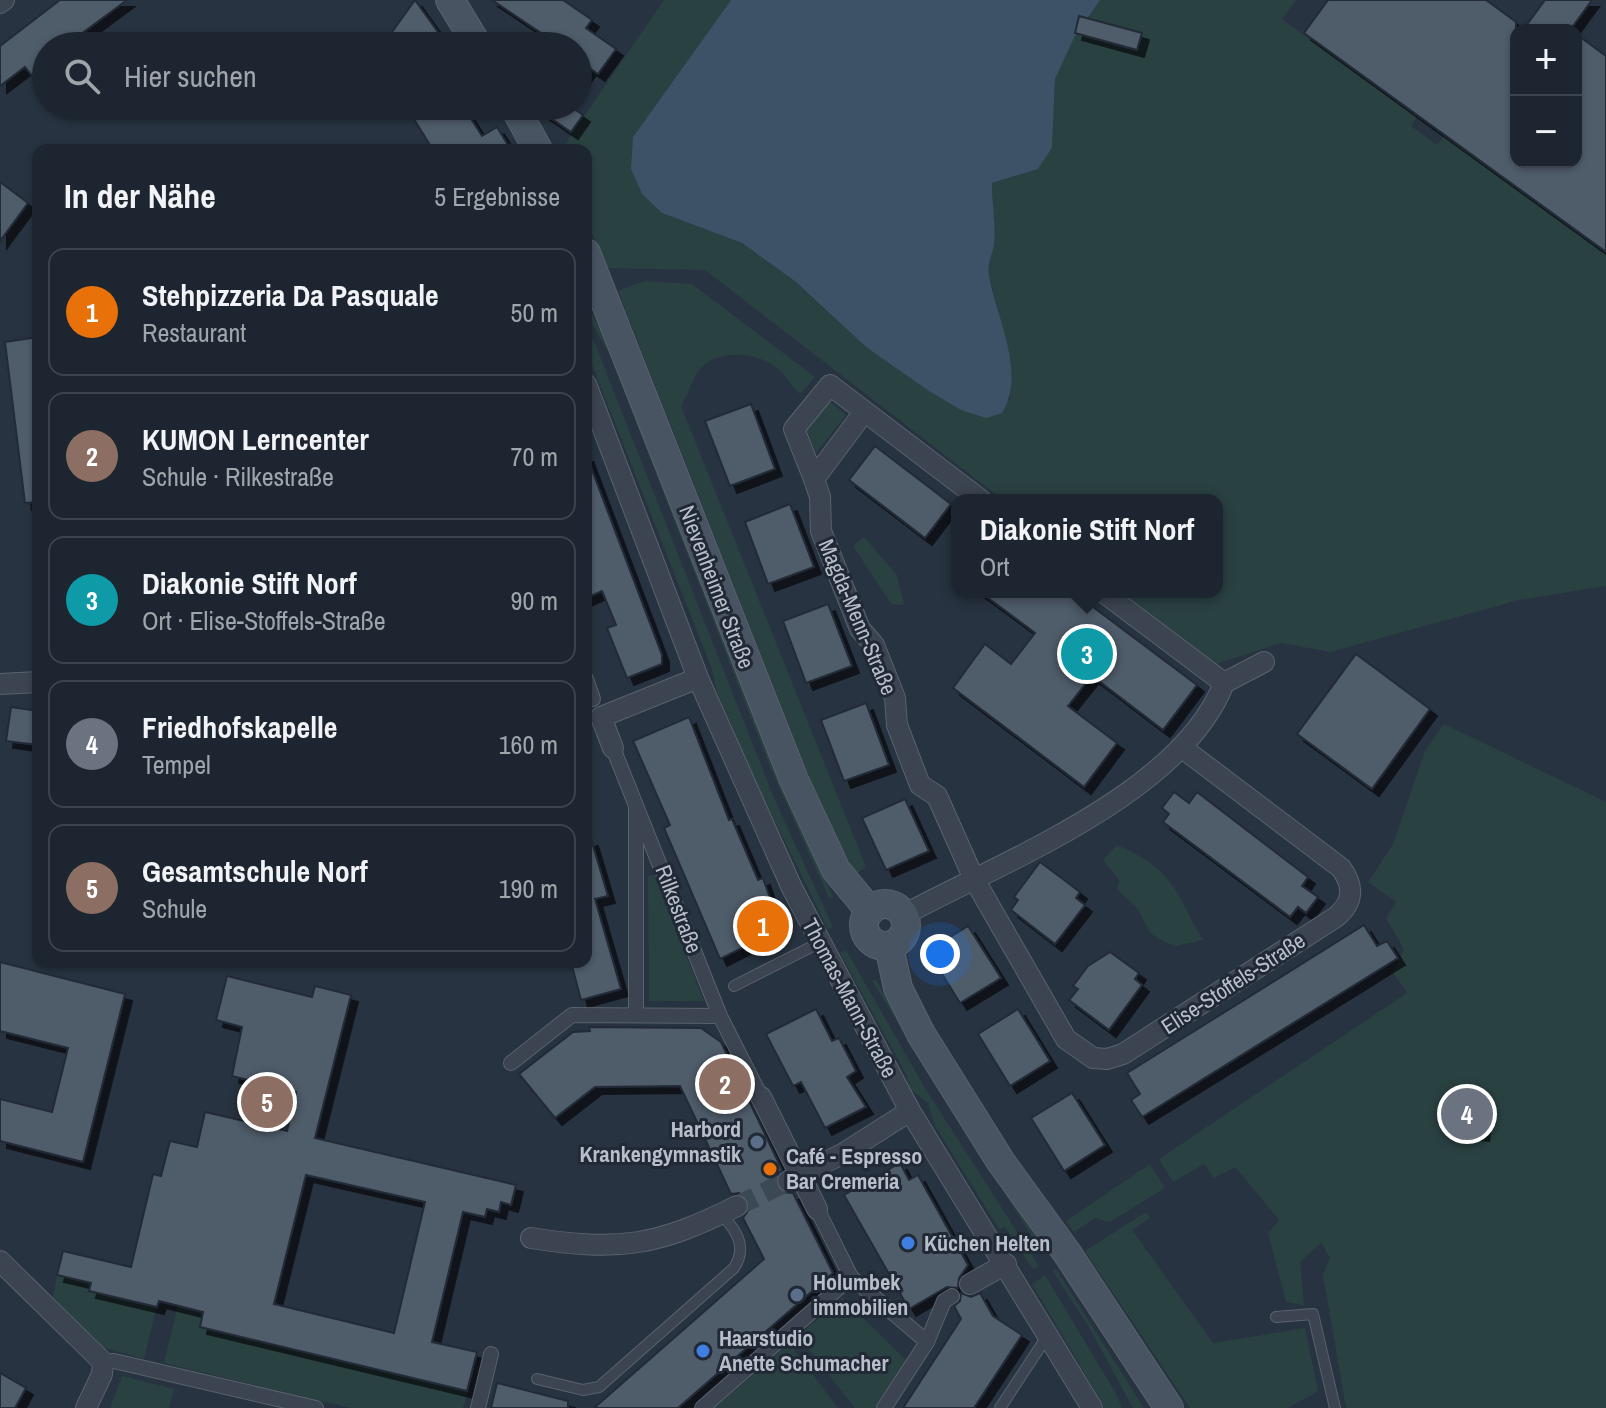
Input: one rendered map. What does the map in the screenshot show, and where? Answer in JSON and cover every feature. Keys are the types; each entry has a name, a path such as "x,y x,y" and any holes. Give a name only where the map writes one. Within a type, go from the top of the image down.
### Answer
{"main road":[{"path":"450,0 469,32"},
{"path":"522,120 535,144"},
{"name":"Nievenheimer Straße","path":"592,268 794,780 836,870 870,911 865,918 866,935 880,946 889,946"},
{"path":"870,911 888,904 904,915 904,934 889,946 898,988 921,1034 1001,1162 1082,1274 1169,1408"}],"street":[{"name":"Magda-Menn-Straße","path":"864,412 830,385 794,429 820,497 821,531 860,629 874,645 895,698 897,725 920,785 937,796 974,879"},
{"name":"Thomas-Mann-Straße","path":"592,400 698,678 792,888 910,1111 1049,1334 1085,1404"},
{"path":"814,479 864,412 973,494"},
{"path":"1111,598 1224,683"},
{"path":"904,915 1093,815 1137,785 1181,747 1219,697 1224,683 1264,662"},
{"name":"Rilkestraße","path":"698,678 592,704 636,802 720,1016 761,1097 794,1178 817,1209"},
{"path":"0,684 32,682"},
{"name":"Elise-Stoffels-Straße","path":"974,879 1066,1039 1083,1053 1100,1059 1123,1054 1345,909 1351,888 1341,868 1181,747"},
{"name":"Rilkestraße","path":"636,802 636,1015"},
{"path":"511,1063 572,1015 720,1016"},
{"path":"794,1178 844,1153 910,1111"},
{"path":"817,1209 851,1277 927,1342"},
{"path":"531,1238 586,1247 623,1247 651,1243 729,1210"},
{"path":"0,1261 103,1362 114,1361 316,1408"},
{"path":"970,1284 1006,1264"},
{"path":"702,1408 851,1277"},
{"path":"884,1408 927,1342 944,1301 952,1296"},
{"path":"478,1408 491,1354"},
{"path":"86,1408 102,1374 103,1362"}],"lane":[{"path":"734,986 821,942"},
{"path":"537,1379 583,1390 599,1387 734,1268 741,1251 729,1210"},
{"path":"1276,1317 1313,1314 1335,1408"},
{"path":"1000,1408 1049,1334"}],"green space":[{"path":"664,0 731,0 633,137 662,213 742,243 796,282 866,347 961,410 1010,400 1008,349 988,272 994,242 992,183 1038,169 1052,148 1055,79 1075,36 1100,0 1296,0 1282,19 1417,117 1411,126 1437,145 1444,136 1606,254 1606,586 1519,600 1330,652 1281,643 1216,664 1130,598 1223,598 1223,494 995,494 705,270 607,268 592,234 592,144 565,144 582,120 592,120 592,105"},
{"path":"644,281 692,284 815,377 800,394 781,372 766,361 747,356 727,356 702,367 681,406 866,867 857,873 833,838 618,291"},
{"path":"592,314 634,407 778,778 833,896 829,898 770,767 609,353 592,323"},
{"path":"592,338 774,798 833,927 828,929 758,787 716,689 712,669 592,365"},
{"path":"826,403 832,403 846,415 816,453 806,429"},
{"path":"864,537 897,575 904,605 891,604 853,546"},
{"path":"1444,724 1606,802 1606,1408 1346,1408 1323,1275 1330,1258 1321,1243 1300,1262 1304,1305 1286,1302 1268,1233 1279,1220 1235,1167 1214,1178 1204,1164 1173,1182 1159,1159 1407,993 1393,973 1404,949 1386,918 1396,902 1368,882 1393,844 1425,751"},
{"path":"1117,845 1151,863 1162,873 1171,883 1203,940 1176,946 1150,933 1138,909 1117,889 1119,880 1103,860"},
{"path":"648,876 655,876 704,1001 649,1001"},
{"path":"846,950 925,1088 1039,1266 1033,1269 1005,1227 999,1229 935,1126 928,1103 909,1088 907,1076 840,953"},
{"path":"876,980 912,1043 1044,1249 1041,1251 872,981"},
{"path":"1150,1164 1165,1188 1110,1222 1095,1218 1074,1232 1066,1221"},
{"path":"1146,1212 1150,1218 1132,1230 1213,1343 1305,1328 1318,1391 1288,1408 1190,1408 1085,1251"},
{"path":"1056,1269 1144,1408 1133,1408 1090,1329 1053,1271"},
{"path":"57,1275 91,1283 90,1291 157,1307 144,1359 101,1347 53,1297"},
{"path":"1045,1275 1122,1408 1105,1408 1032,1284"},
{"path":"842,1298 907,1361 876,1408 855,1408 798,1336"},
{"path":"178,1305 203,1312 200,1327 468,1391 463,1408 351,1408 164,1363"},
{"path":"789,1343 838,1408 715,1408"},
{"path":"122,1376 174,1389 169,1408 110,1408"}],"water":[{"path":"731,0 1100,0 1075,36 1055,79 1052,148 1038,169 992,183 994,245 989,272 1008,345 1012,380 1002,413 986,418 961,410 929,391 866,347 796,282 742,243 662,213 642,194 631,169 633,137"}],"building":[{"path":"60,0 127,0 84,32 32,32 32,76 25,67 0,86 0,46"},
{"path":"415,0 438,32 392,32"},
{"path":"492,0 563,0 592,20 586,28 592,32 540,32"},
{"path":"1328,0 1486,0 1516,22 1510,24 1510,168 1582,168 1582,38 1606,56 1606,252 1304,33"},
{"path":"1545,0 1592,0 1574,24 1527,24"},
{"path":"1079,16 1142,33 1137,50 1075,33"},
{"path":"592,32 616,49 598,74 592,70"},
{"path":"415,120 472,120 482,136 497,127 507,144 429,144"},
{"path":"553,120 579,120 571,132"},
{"path":"0,182 28,203 0,241"},
{"path":"32,338 32,502 25,503 5,342"},
{"path":"751,404 775,469 730,486 705,421"},
{"path":"875,446 951,504 925,538 849,480"},
{"path":"592,470 662,655 662,664 627,678 607,628 616,625 602,591 592,595"},
{"path":"790,504 814,567 768,584 745,522"},
{"path":"988,598 1081,598 1197,685 1163,730 1092,676 1068,706 1117,743 1084,787 953,688 985,644 1011,664 1035,633"},
{"path":"828,604 852,666 806,683 783,621"},
{"path":"1356,654 1430,709 1372,789 1297,734"},
{"path":"866,703 889,765 844,781 821,720"},
{"path":"11,707 32,710 32,744 6,741"},
{"path":"689,717 729,820 732,819 758,880 763,878 771,901 761,906 772,933 720,959 664,828 670,825 633,741"},
{"path":"1174,792 1189,803 1197,792 1308,877 1302,886 1318,897 1306,913 1298,907 1290,917 1163,822 1169,814 1162,808"},
{"path":"905,799 929,851 886,870 862,818"},
{"path":"592,842 608,896 595,899 621,989 581,1000 573,968 592,968"},
{"path":"1040,862 1080,892 1076,898 1085,905 1055,944 1011,910 1018,900 1014,897"},
{"path":"1364,925 1377,946 1387,941 1398,958 1142,1117 1131,1100 1140,1094 1127,1073"},
{"path":"968,926 1001,978 960,1003 928,951"},
{"path":"1110,952 1139,973 1135,979 1142,985 1109,1030 1069,1000 1078,989 1073,986 1088,966"},
{"path":"0,962 125,994 83,1162 0,1141 0,1099 52,1112 68,1048 0,1031"},
{"path":"227,976 312,997 315,986 351,995 315,1138 516,1185 511,1205 501,1202 499,1212 487,1209 485,1217 463,1212 432,1342 477,1352 467,1391 200,1327 203,1312 159,1301 157,1307 89,1291 91,1283 57,1275 63,1251 131,1267 153,1174 161,1176 170,1141 197,1147 205,1112 287,1131 296,1092 232,1076 242,1027 216,1020","holes":["306,1175 425,1202 394,1333 274,1304"]},
{"path":"816,1009 832,1041 839,1038 856,1071 847,1077 866,1107 825,1128 801,1082 793,1086 766,1034"},
{"path":"1018,1009 1050,1061 1010,1086 978,1034"},
{"path":"589,1027 701,1028 721,1042 782,1170 777,1175 776,1186 782,1192 793,1193 833,1273 678,1408 594,1408 764,1259 743,1218 750,1208 748,1200 739,1193 731,1194 680,1086 595,1087 555,1118 519,1074 573,1032 590,1031"},
{"path":"1072,1093 1105,1145 1064,1171 1031,1118"},
{"path":"1452,1095 1487,1099 1482,1134 1448,1130"},
{"path":"900,1163 909,1180 918,1175 968,1265 959,1278 958,1288 947,1287 909,1309 844,1195"},
{"path":"961,1293 971,1297 980,1293 993,1316 1022,1335 974,1408 903,1408 961,1319 954,1306 960,1301"},
{"path":"0,1373 26,1388 15,1408 0,1408"},
{"path":"497,1383 568,1401 568,1408 491,1408"}],"tunnel":[{"path":"737,1206 788,1181"}],"place":[{"name":"Diakonie Stift Norf","path":"1087,654"},
{"name":"Stehpizzeria Da Pasquale","path":"763,926"},
{"name":"KUMON Lerncenter","path":"725,1084"},
{"name":"Gesamtschule Norf","path":"267,1102"},
{"name":"Friedhofskapelle","path":"1467,1114"},
{"name":"Harbord Krankengymnastik","path":"757,1142"},
{"name":"Café - Espresso Bar Cremeria","path":"770,1169"},
{"name":"Küchen Helten","path":"908,1243"},
{"name":"Holumbek immobilien","path":"797,1295"},
{"name":"Haarstudio Anette Schumacher","path":"703,1351"}]}
